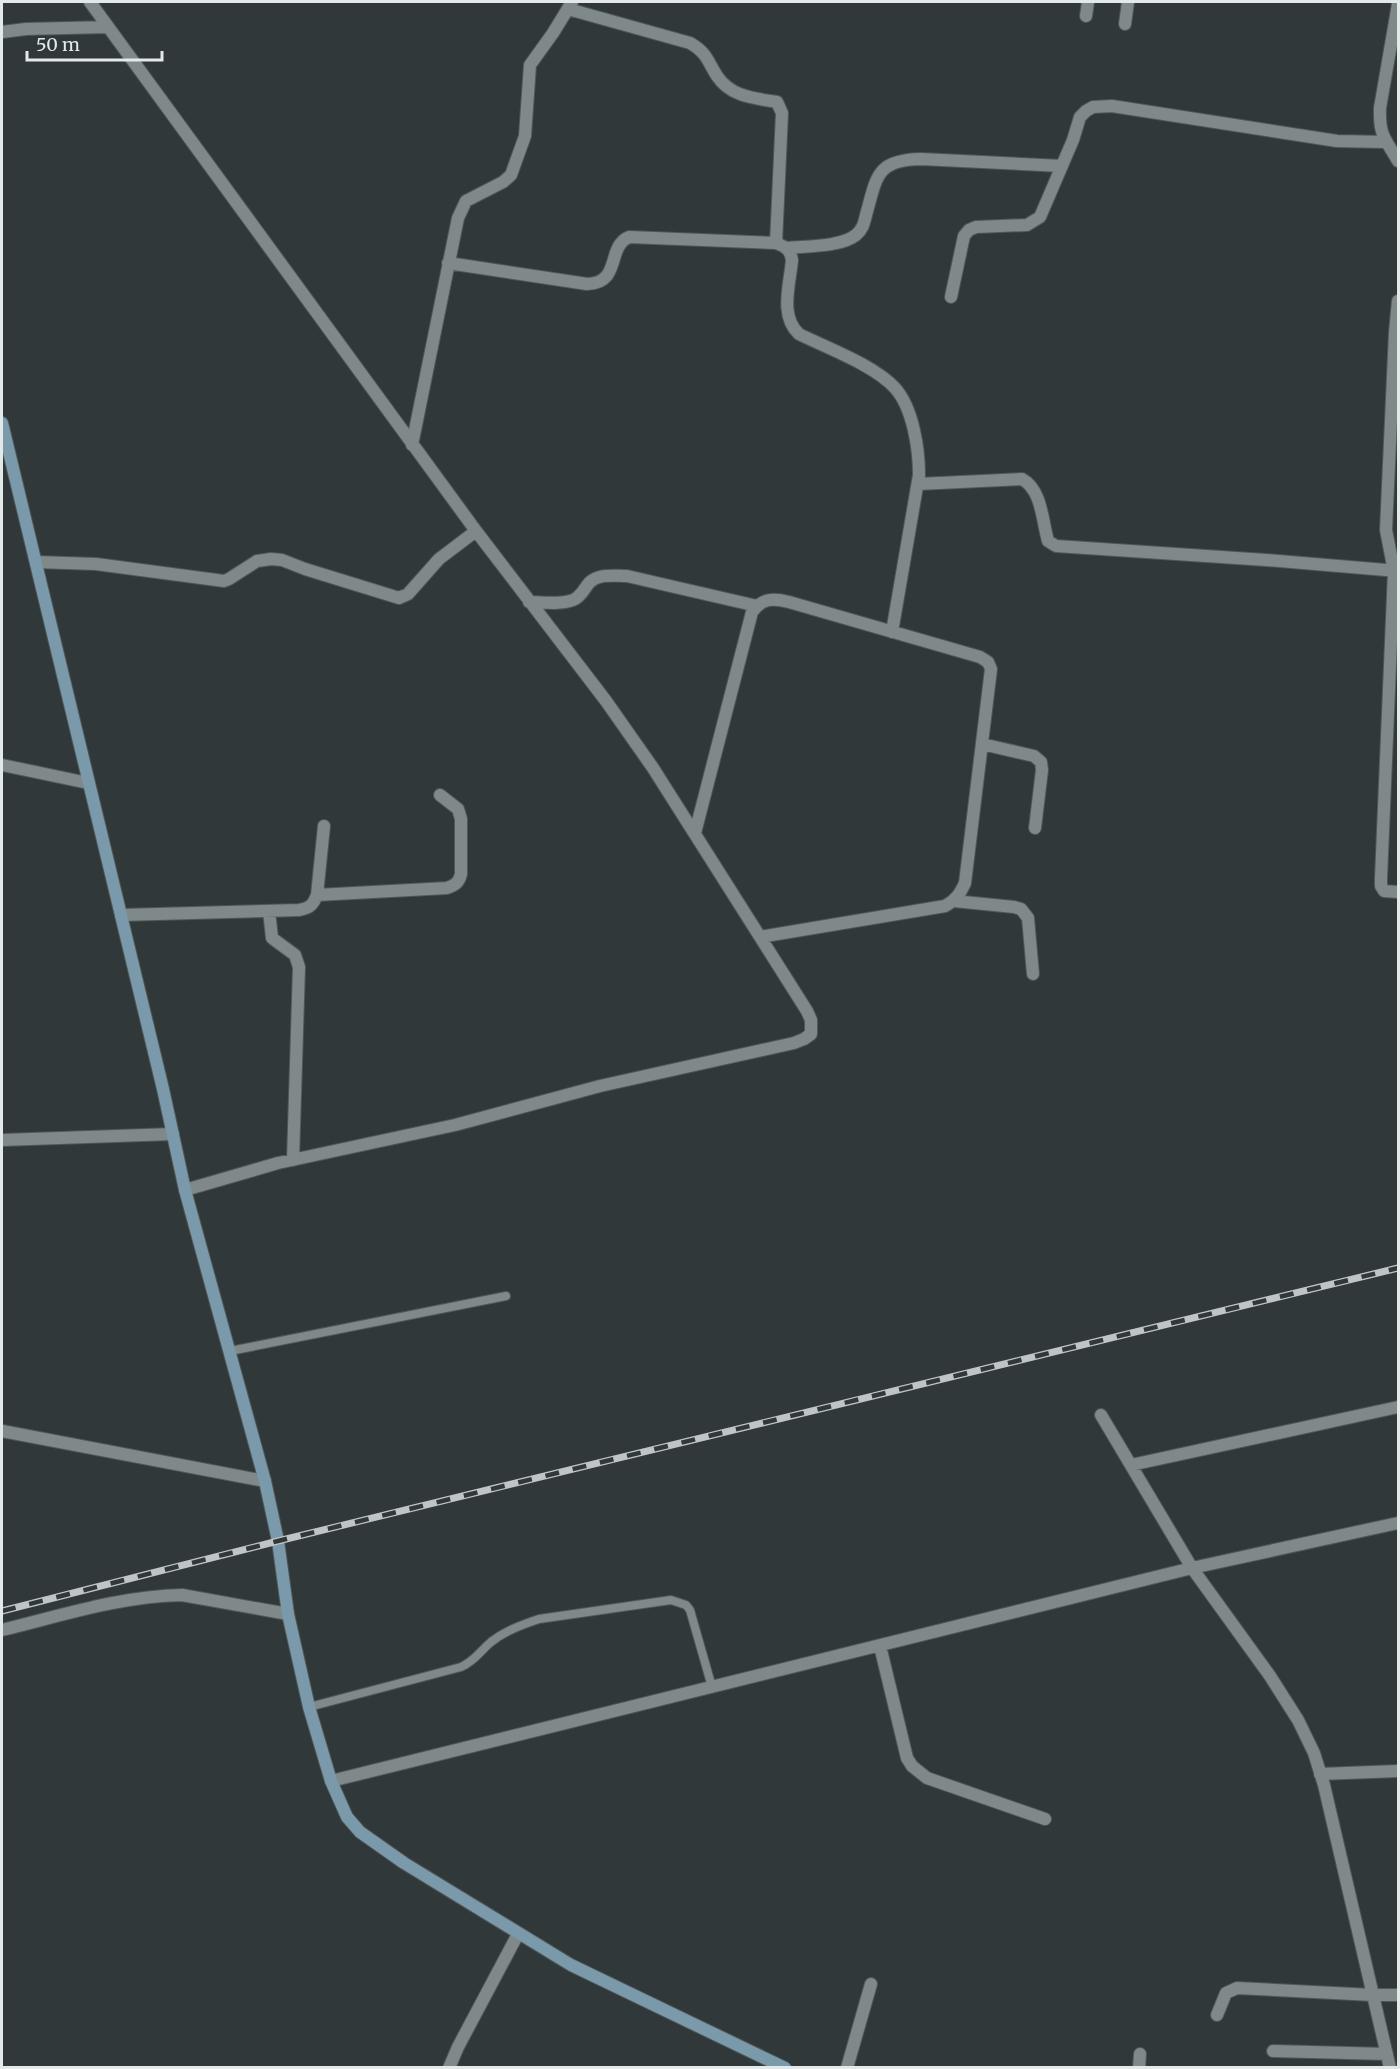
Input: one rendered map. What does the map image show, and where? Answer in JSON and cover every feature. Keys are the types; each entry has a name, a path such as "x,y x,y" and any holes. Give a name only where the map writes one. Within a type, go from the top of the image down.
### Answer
{"main road":[{"path":"2,423 185,1190 265,1481 278,1541 288,1614 309,1707 331,1781 347,1817 360,1832 404,1863 518,1935 631,1996 785,2067"}],"street":[{"path":"90,2 412,445 606,701 695,833 812,1020 811,1034 804,1039 766,1050 600,1086 455,1125 293,1160 185,1190"},
{"path":"1086,16 1088,2"},
{"path":"1125,24 1128,2"},
{"path":"1398,4 1380,108 1381,132 1398,161"},
{"path":"412,445 447,263 458,218 463,205 502,182 514,169 525,136 530,65 570,5 690,43 705,52 717,77 731,89 743,96 777,102 782,113 782,246"},
{"path":"2,32 38,28 108,27"},
{"path":"951,297 964,236 976,227 1027,225 1035,222 1043,213 1080,117 1086,111 1102,106 1337,141 1385,142"},
{"path":"447,263 596,284 608,276 619,247 629,237 782,246 842,242 854,236 863,227 876,179 886,167 899,159 1062,166"},
{"path":"782,246 791,253 792,260 787,313 792,328 799,334 872,370 895,388 907,409 919,459 918,484 892,632"},
{"path":"1398,301 1386,530 1396,571 1381,878 1384,891 1398,892"},
{"path":"918,484 1022,479 1030,483 1036,491 1048,541 1056,546 1396,571"},
{"path":"37,562 105,565 224,581 257,561 282,560 399,598 408,594 439,559 476,531"},
{"path":"529,602 573,600 597,578 627,576 757,606"},
{"path":"695,833 752,612 764,601 776,599 980,657 988,662 991,669 965,883 954,901 945,906 760,937"},
{"path":"981,744 1039,759 1042,770 1035,828"},
{"path":"2,765 88,783"},
{"path":"317,895 447,888 459,881 461,819 458,809 440,795"},
{"path":"121,915 309,909 317,895 324,826"},
{"path":"954,901 1014,907 1026,913 1033,974"},
{"path":"269,911 272,938 295,954 299,967 293,1160"},
{"path":"2,1140 173,1134"},
{"path":"1131,1465 1398,1407"},
{"path":"1101,1415 1192,1568 1293,1712 1314,1753 1390,2067"},
{"path":"2,1431 265,1481"},
{"path":"331,1781 1192,1568 1398,1523"},
{"path":"2,1630 88,1609 182,1594 288,1614"},
{"path":"880,1646 907,1758 912,1766 927,1778 1045,1819"},
{"path":"1320,1773 1398,1771"},
{"path":"449,2067 518,1935"},
{"path":"847,2067 871,1984"},
{"path":"1217,2015 1226,1993 1237,1988 1398,1995"},
{"path":"1273,2051 1387,2054"},
{"path":"1139,2067 1140,2054"}],"lane":[{"path":"230,1351 506,1296"},
{"path":"309,1707 461,1667 476,1659 504,1632 531,1622 671,1600 686,1605 690,1611 712,1687"}],"railway":[{"path":"2,1611 278,1541 1398,1268"}]}
